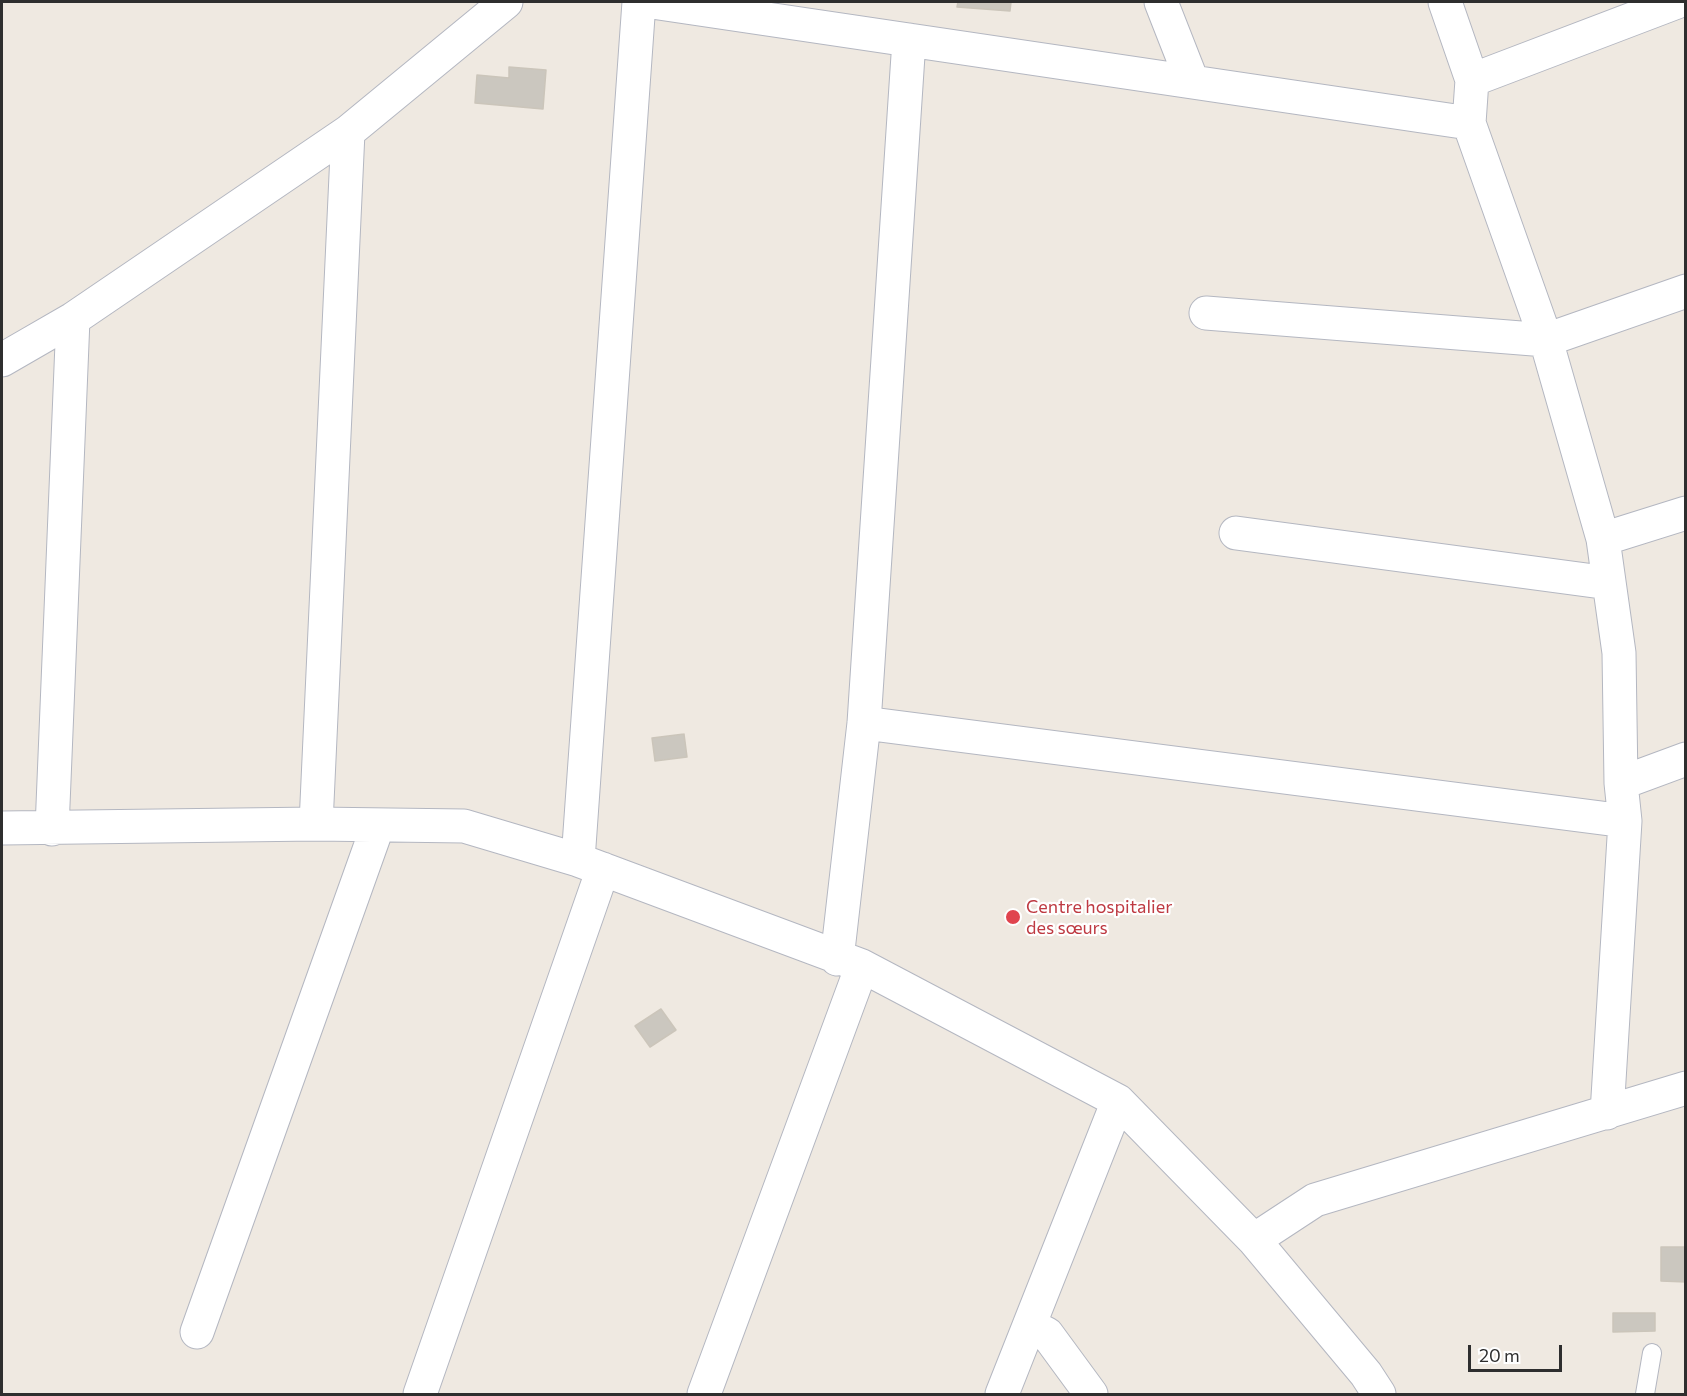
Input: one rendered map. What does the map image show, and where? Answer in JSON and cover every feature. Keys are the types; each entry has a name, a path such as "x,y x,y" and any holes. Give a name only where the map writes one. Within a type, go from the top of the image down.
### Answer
{"street":[{"path":"2,360 74,319 348,132 506,2"},
{"path":"420,1395 591,864 639,2"},
{"path":"652,2 1469,123"},
{"path":"1161,2 1192,81"},
{"path":"1445,2 1472,80 1469,123 1546,340 1603,539 1619,653 1621,783 1625,821 1607,1113"},
{"path":"1472,80 1677,2"},
{"path":"704,1395 849,963 909,40"},
{"path":"316,824 348,132"},
{"path":"1206,313 1546,340 1686,291"},
{"path":"52,829 74,319"},
{"path":"1603,539 1686,513"},
{"path":"1236,533 1609,584"},
{"path":"864,723 1625,821"},
{"path":"1621,783 1686,759"},
{"path":"2,828 316,824 464,826 591,864 849,963 1118,1101 1254,1240 1366,1374 1379,1395"},
{"path":"197,1332 378,825"},
{"path":"1254,1240 1315,1200 1686,1088"},
{"path":"1002,1395 1118,1101"},
{"path":"1030,1325 1047,1334 1091,1395"}],"lane":[{"path":"1645,1395 1652,1353"}],"building":[{"path":"958,2 1011,2 1010,11 957,7"},
{"path":"509,67 546,70 543,109 475,103 477,75 509,78"},
{"path":"684,734 687,757 655,761 652,738"},
{"path":"661,1009 676,1030 650,1047 635,1026"},
{"path":"1661,1247 1686,1247 1686,1282 1661,1281"},
{"path":"1613,1313 1655,1313 1655,1331 1613,1332"}],"place":[{"name":"Centre hospitalier des sœurs","path":"1013,917"}]}
